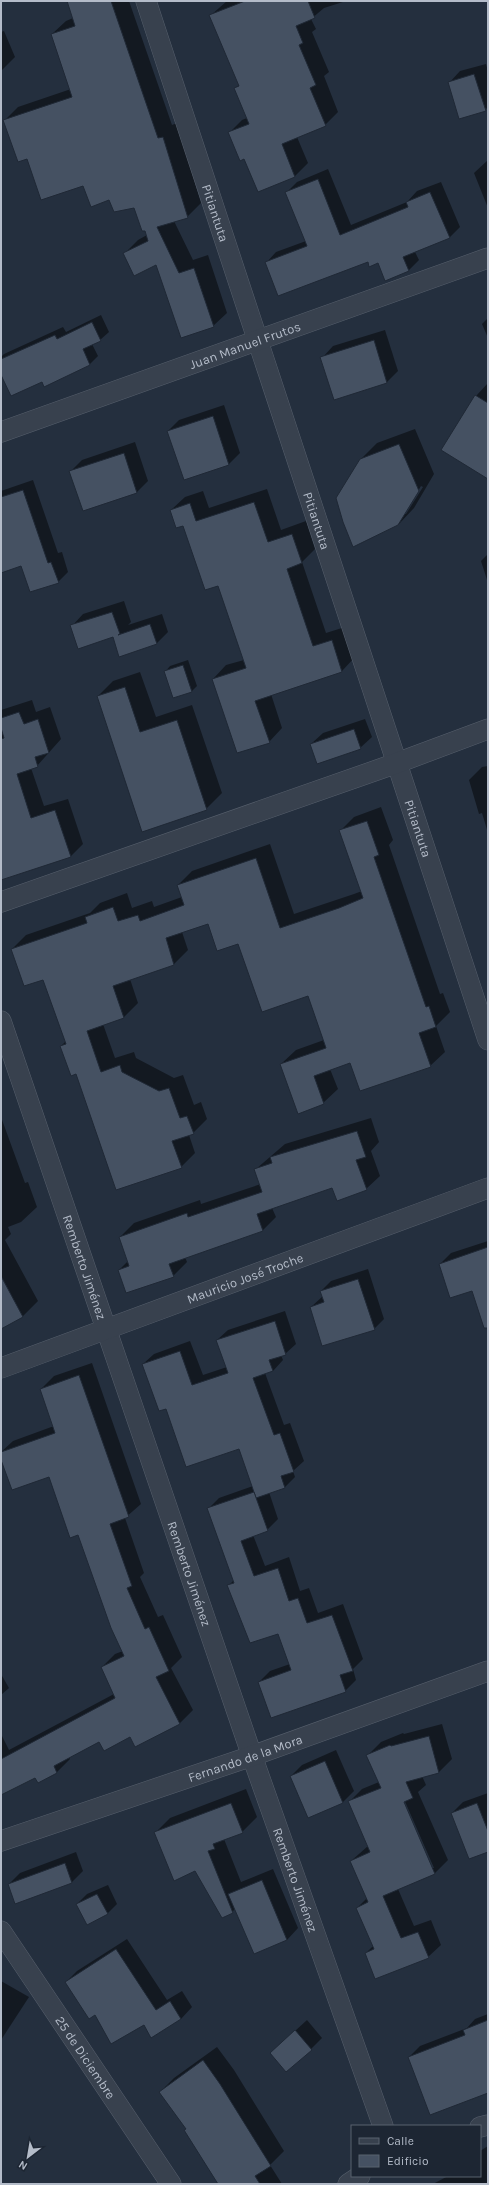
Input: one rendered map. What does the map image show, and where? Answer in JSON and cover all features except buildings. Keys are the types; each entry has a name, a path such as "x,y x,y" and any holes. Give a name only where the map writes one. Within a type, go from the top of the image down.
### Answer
{"street":[{"name":"Pitiantuta","path":"146,1 488,1040"},
{"name":"Juan Manuel Frutos","path":"1,432 488,258"},
{"path":"1,902 397,764 488,729"},
{"name":"Remberto Jiménez","path":"1,1021 252,1756 383,2125"},
{"name":"Mauricio José Troche","path":"1,1368 488,1188"},
{"name":"Fernando de la Mora","path":"1,1841 252,1756 488,1671"},
{"name":"25 de Diciembre","path":"1,1931 170,2184"},
{"path":"348,2184 358,2177"}]}
